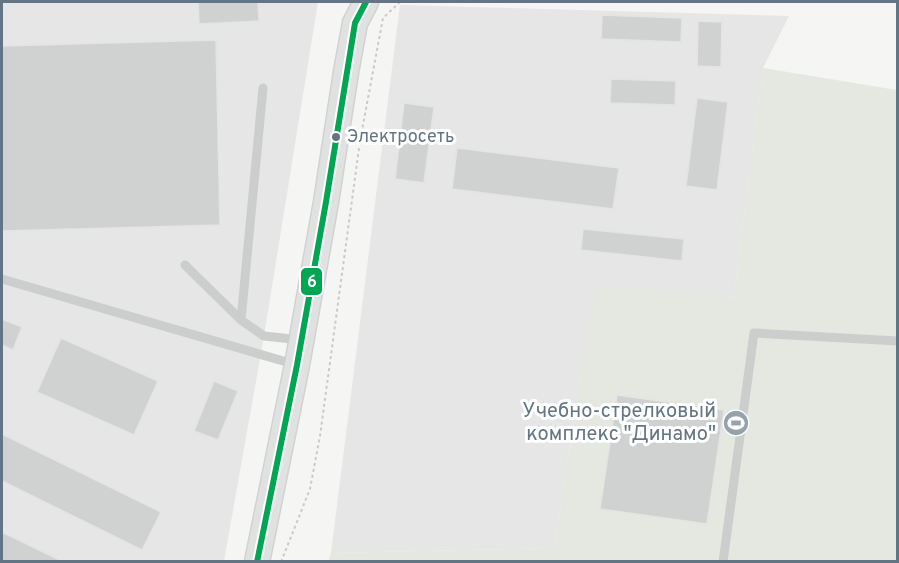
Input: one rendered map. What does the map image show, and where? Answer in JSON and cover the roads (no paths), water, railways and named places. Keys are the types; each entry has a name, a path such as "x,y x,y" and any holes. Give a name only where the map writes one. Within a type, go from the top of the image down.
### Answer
{"street":[{"path":"257,561 297,365 355,23 366,2"}],"lane":[{"path":"241,320 263,88"},
{"path":"185,266 241,320 264,336 301,340"},
{"path":"2,279 297,365"},
{"path":"723,561 754,333 897,341"}],"place":[{"name":"Электросеть","path":"336,137"},
{"name":"Учебно-стрелковый комплекс \"Динамо\"","path":"736,423"}]}
